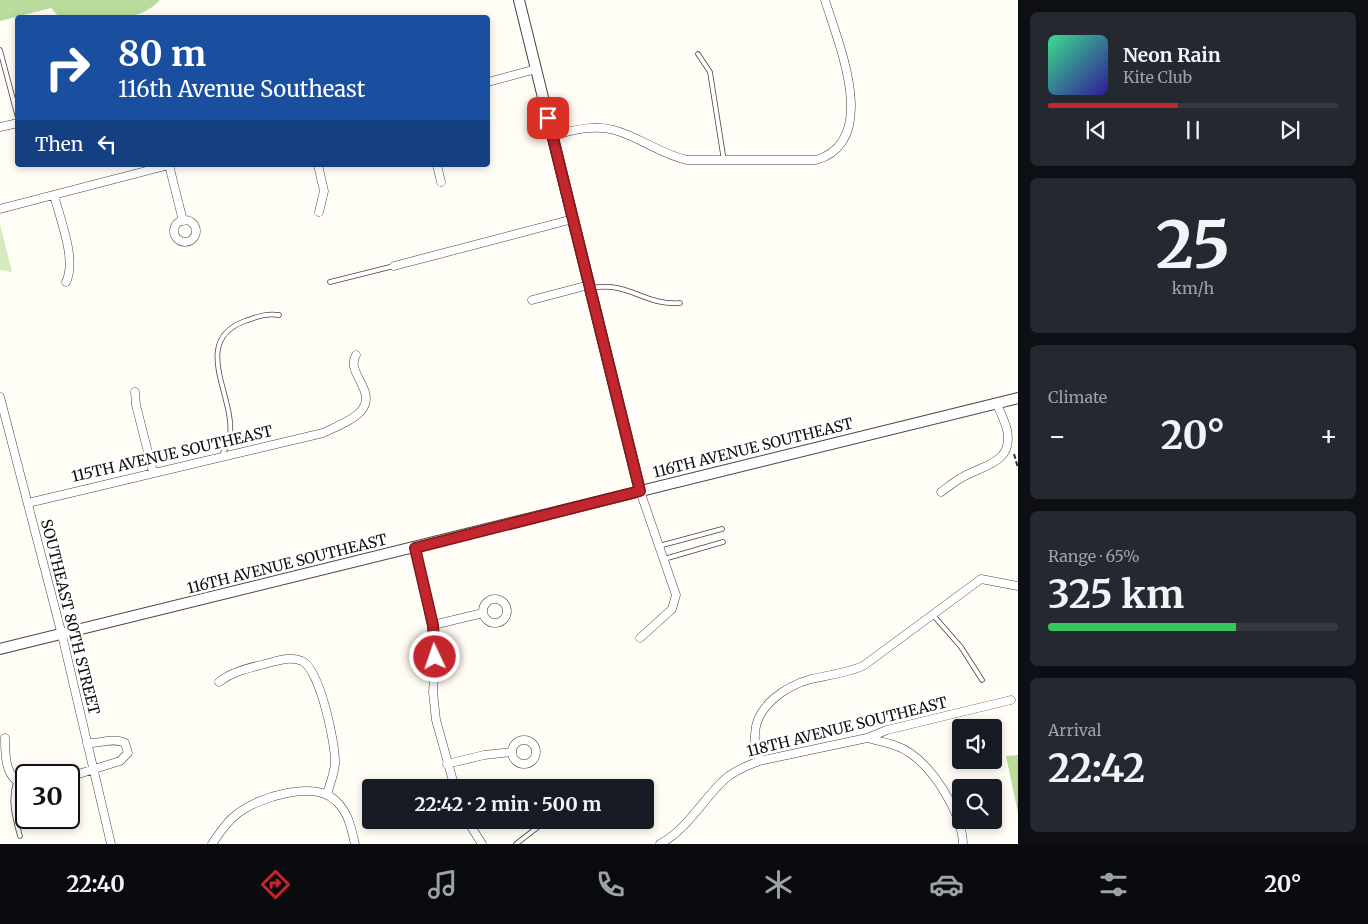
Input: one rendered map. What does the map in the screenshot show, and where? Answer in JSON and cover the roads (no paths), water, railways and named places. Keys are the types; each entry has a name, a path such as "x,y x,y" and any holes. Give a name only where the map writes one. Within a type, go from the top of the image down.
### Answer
{"street":[{"path":"519,0 640,491 674,588 675,603 666,616 640,638"},
{"path":"552,135 604,128 629,136 670,156 687,160 816,160 824,158 838,147 847,132 852,98 825,0"},
{"path":"490,81 536,69"},
{"path":"0,127 15,124"},
{"path":"0,209 161,167"},
{"path":"170,167 183,221"},
{"path":"318,167 324,191 318,212"},
{"path":"437,167 441,182"},
{"path":"54,195 69,256 70,274 66,282"},
{"path":"394,266 573,219"},
{"path":"532,300 590,287"},
{"name":"115TH AVENUE SOUTHEAST","path":"28,503 323,433 356,415 365,405 366,394 354,366 356,355"},
{"path":"135,392 136,405 153,472"},
{"name":"SOUTHEAST 80TH STREET","path":"0,397 62,635 111,844"},
{"name":"116TH AVENUE SOUTHEAST","path":"0,649 1018,398"},
{"path":"941,492 961,478 996,462 1006,448 1007,430 997,404"},
{"path":"415,548 436,646 433,692 436,720 452,779"},
{"path":"759,761 754,740 757,722 765,707 775,697 808,680 851,671 863,666 981,579 1018,586"},
{"path":"433,625 483,613"},
{"path":"219,682 236,671 289,659 303,661 309,665 318,681 334,750 334,773 327,794"},
{"name":"118TH AVENUE SOUTHEAST","path":"660,844 680,830 726,778 734,772 759,761 867,738 887,730 1011,700"},
{"path":"6,738 5,757 8,768 15,780"},
{"path":"867,738 895,745 920,760 950,802 959,819 963,844"},
{"path":"80,774 120,762 128,753 127,748 120,741 98,744 87,743"},
{"path":"447,764 484,755 512,752"},
{"path":"212,844 235,815 260,801 303,790 327,794 344,810 349,819 355,844"},
{"path":"473,829 482,844"}],"lane":[{"path":"0,50 15,107"},
{"path":"698,54 710,72 724,160"},
{"path":"330,282 394,266"},
{"path":"590,287 608,286 629,290 653,302 664,304 680,303"},
{"path":"221,456 230,434 218,363 218,346 224,334 235,325 267,314 279,315"},
{"path":"659,546 722,529"},
{"path":"664,559 723,542"},
{"path":"933,615 961,646 982,680"},
{"path":"15,785 12,795 15,815"},
{"path":"18,829 20,836"},
{"path":"516,844 535,829"}]}
